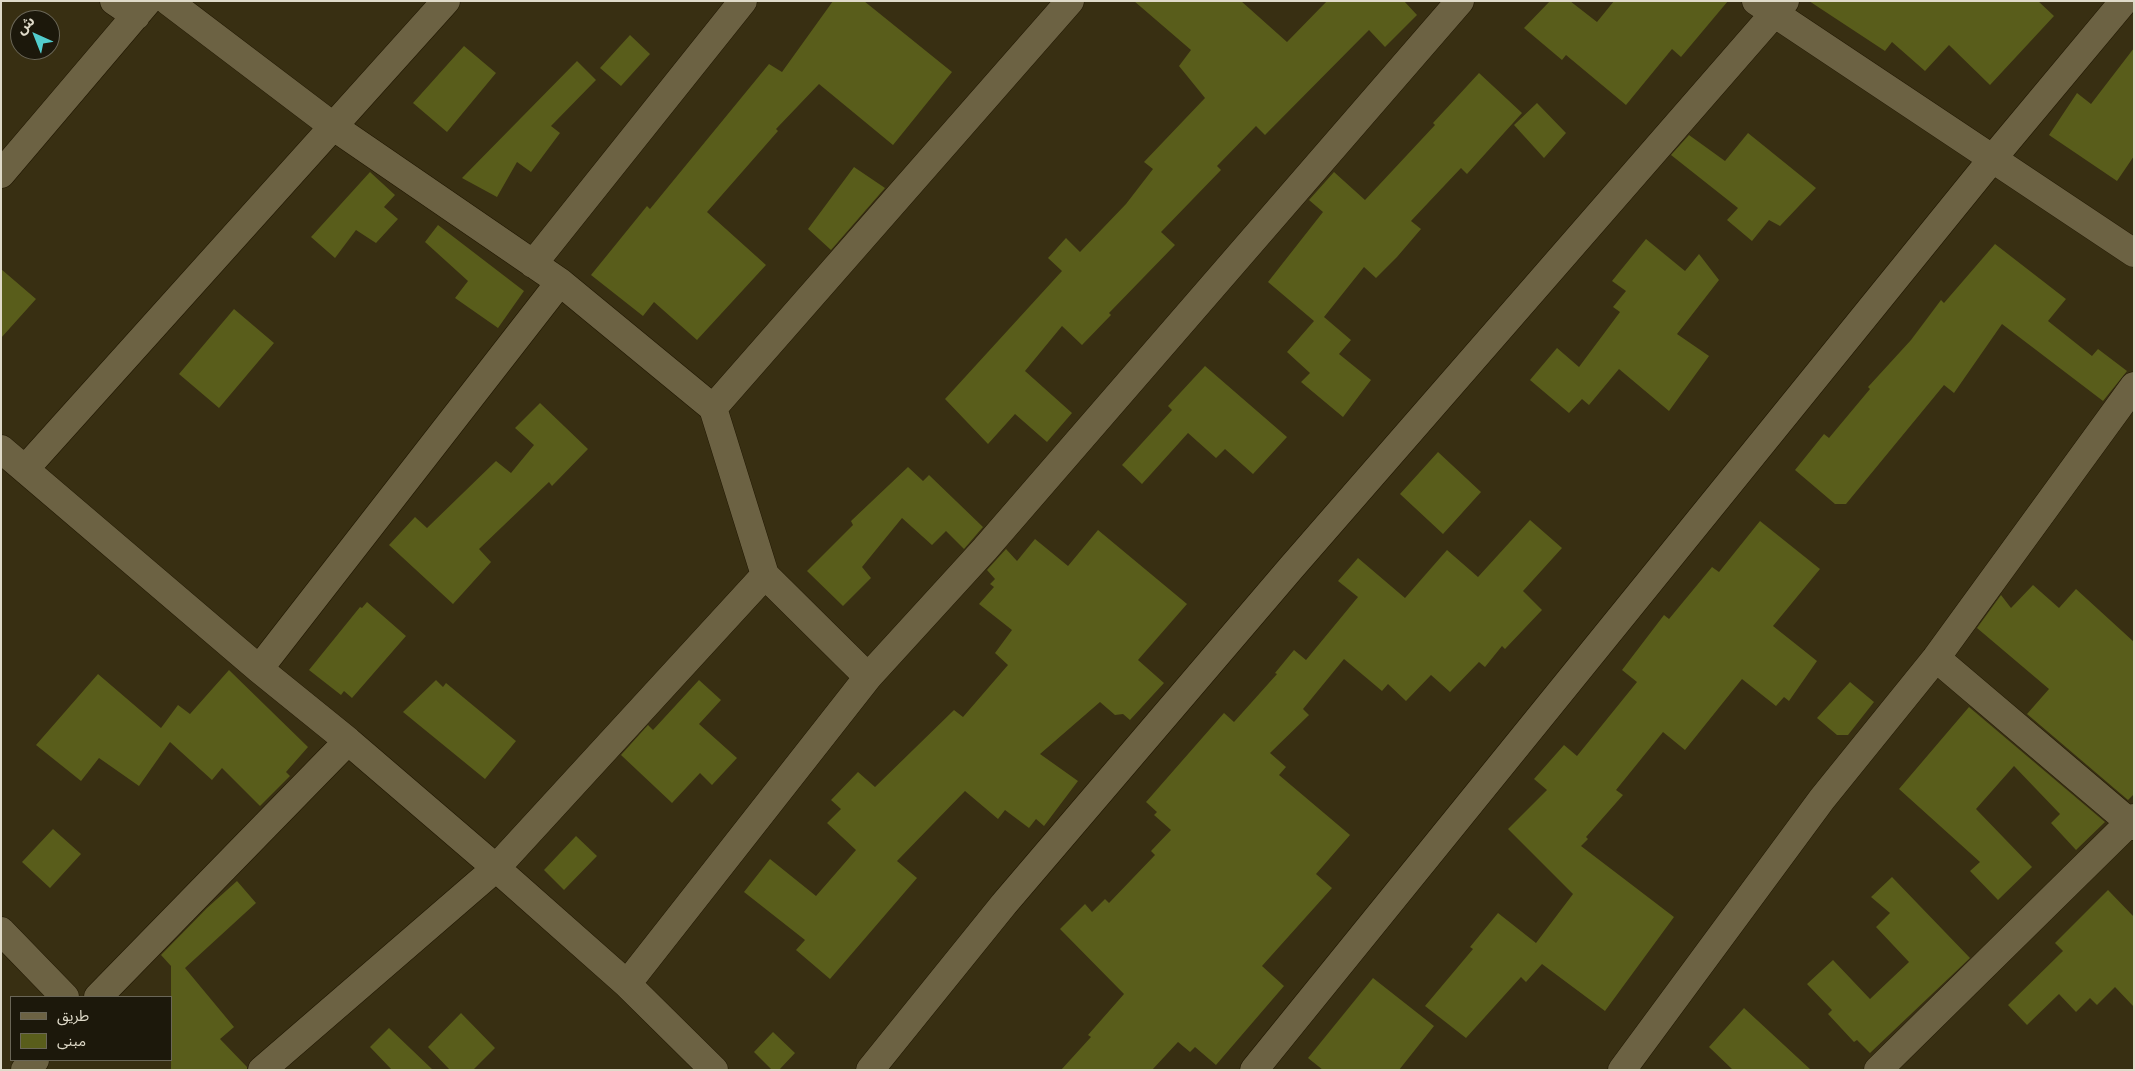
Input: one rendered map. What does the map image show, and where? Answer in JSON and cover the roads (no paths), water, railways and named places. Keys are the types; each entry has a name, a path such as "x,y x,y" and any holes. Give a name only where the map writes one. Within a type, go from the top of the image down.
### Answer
{"street":[{"path":"168,1 334,127 560,282 713,408 765,575 868,677"},
{"path":"26,468 446,1"},
{"path":"533,264 743,1"},
{"path":"713,408 1070,1"},
{"path":"627,984 868,677 985,549 1460,1"},
{"path":"1254,1070 1993,158 2124,1"},
{"path":"870,1070 1004,904 1772,5 2134,253"},
{"path":"1,174 132,6"},
{"path":"259,670 560,282"},
{"path":"1622,1070 1822,799 1936,658 2134,386"},
{"path":"1,449 26,468 259,670 348,740 496,868 627,984 713,1070"},
{"path":"262,1070 496,868 765,575"},
{"path":"1878,1070 2133,822 1936,658"},
{"path":"99,996 348,740"},
{"path":"1,931 64,996"},
{"path":"25,1070 34,1061"}]}
